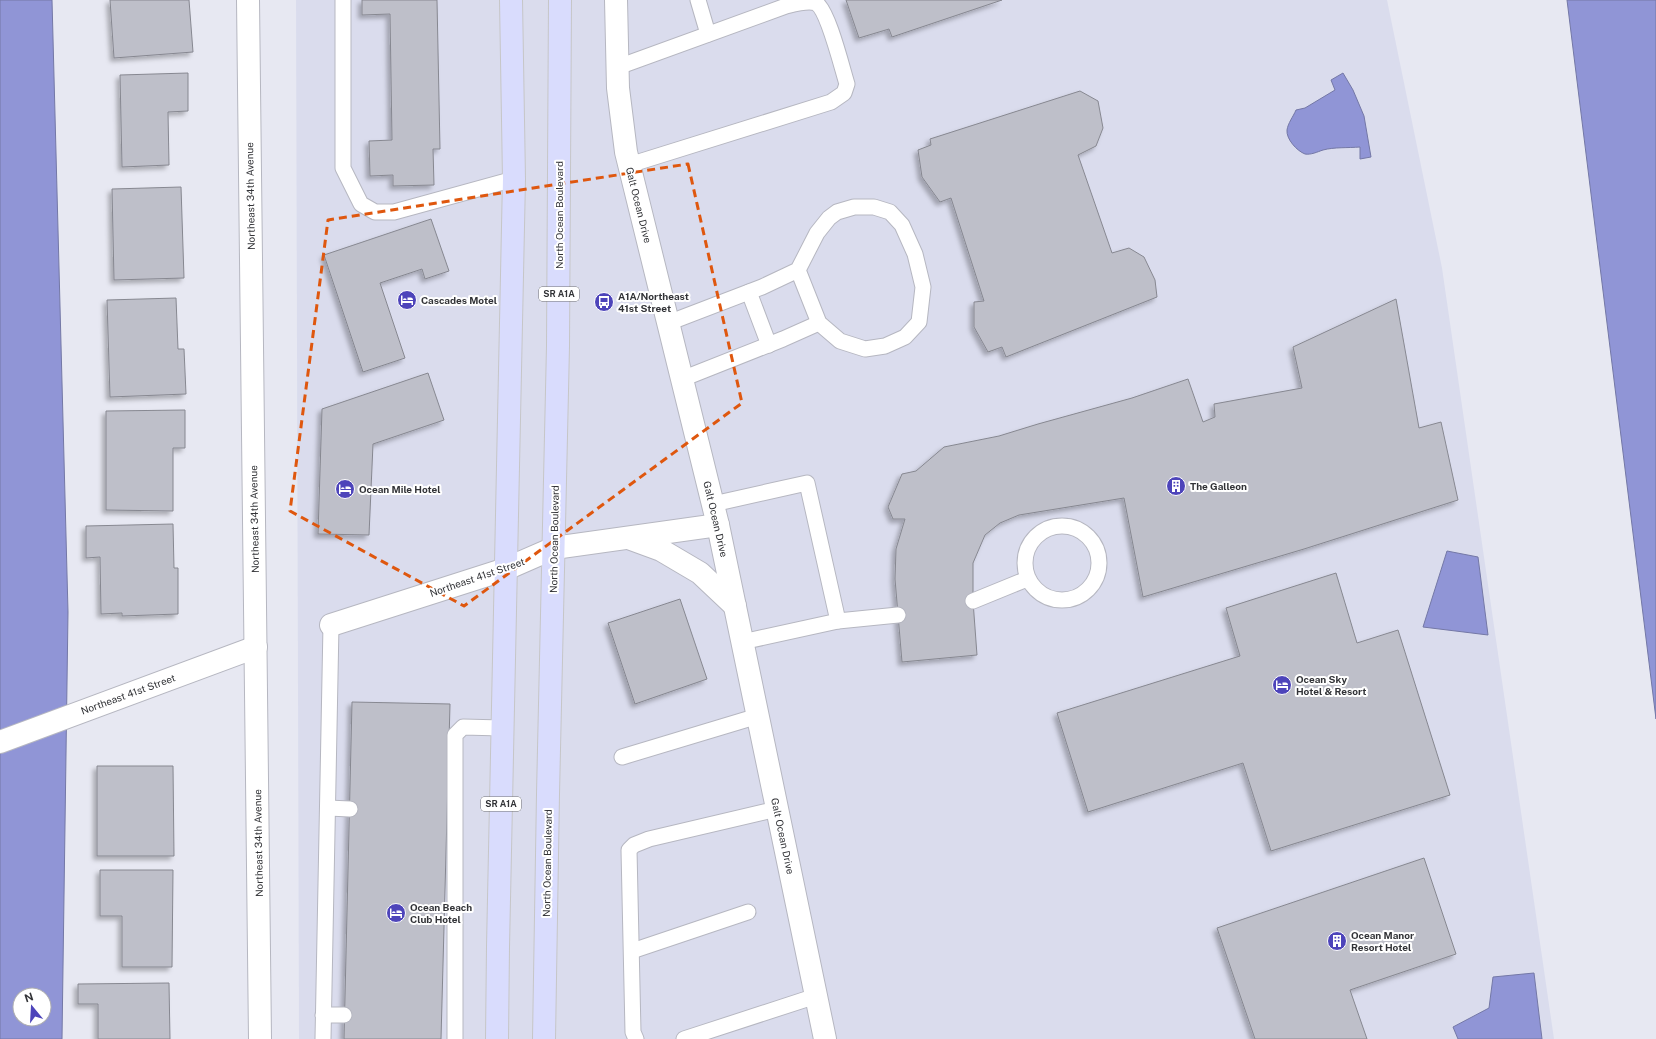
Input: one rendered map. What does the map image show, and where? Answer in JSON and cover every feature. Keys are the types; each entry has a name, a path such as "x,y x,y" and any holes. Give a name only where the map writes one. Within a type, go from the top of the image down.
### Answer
{"main road":[{"name":"SR A1A","path":"497,1039 514,179 514,68 511,0"},
{"name":"North Ocean Boulevard","path":"544,1039 558,346 560,0"}],"street":[{"name":"Northeast 34th Avenue","path":"248,0 260,1039"},
{"name":"Galt Ocean Drive","path":"616,0 618,88 626,152 718,525 825,1039"},
{"name":"Northeast 41st Street","path":"331,624 506,569 554,548 718,525"},
{"path":"629,538 661,550 700,573 735,606"},
{"name":"Northeast 41st Street","path":"0,742 256,647"}],"lane":[{"path":"343,0 343,168 361,204 374,212 394,212 514,179"},
{"path":"698,0 708,34"},
{"path":"618,67 786,6 810,1 817,3 826,17 847,84 844,93 831,102 630,165"},
{"path":"668,323 749,292 798,270 817,233 829,218 837,212 854,207 874,207 890,212 902,225 915,254 923,287 922,307 919,322 905,337 885,346 865,348 840,341 819,323 798,270"},
{"path":"749,292 769,345"},
{"path":"682,379 769,345 819,323"},
{"path":"713,504 808,483 838,621"},
{"path":"1062,525 1075,527 1086,534 1094,544 1099,556 1099,569 1095,580 1088,590 1078,597 1067,600 1055,600 1044,596 1034,589 1027,579 1024,567 1025,556 1029,543 1038,534 1049,528 1062,525"},
{"path":"973,600 1027,579"},
{"path":"742,642 838,621 898,615"},
{"path":"323,1039 331,624"},
{"path":"622,758 758,716"},
{"path":"455,1039 448,1018 451,812 455,735 464,727 502,728"},
{"path":"328,808 350,809"},
{"path":"636,1039 633,1032 629,850 634,845 649,839 777,809"},
{"path":"632,951 748,912"},
{"path":"684,1039 816,996"},
{"path":"323,1015 344,1015"}],"highlighted area":[{"path":"688,164 742,403 464,606 290,511 328,220"}],"shaded area":[{"path":"296,0 1387,0 1442,268 1554,1039 299,1039"}],"water":[{"path":"0,0 52,0 68,612 62,1039 0,1039"},
{"path":"1567,0 1656,0 1656,719"},
{"path":"1343,73 1353,90 1364,116 1371,157 1360,159 1360,147 1332,148 1305,154 1293,144 1288,137 1288,125 1296,110 1305,108 1335,90 1331,80"},
{"path":"1447,551 1478,557 1488,635 1423,627"},
{"path":"1534,973 1542,1039 1458,1039 1453,1027 1489,1008 1493,977"}],"building":[{"path":"110,0 189,0 193,52 114,58"},
{"path":"362,0 437,0 440,149 433,149 434,185 393,186 393,175 370,176 369,141 392,140 390,14 362,15"},
{"path":"846,0 1002,0 892,37 889,29 859,38"},
{"path":"188,73 188,111 168,112 169,165 122,167 120,75"},
{"path":"1080,91 1098,101 1103,128 1096,146 1078,155 1112,253 1129,248 1144,257 1155,280 1157,297 1006,357 1002,347 988,352 974,327 974,302 984,301 951,198 940,202 922,177 918,150 931,145 930,139"},
{"path":"181,187 184,278 114,280 112,189"},
{"path":"431,219 449,271 425,279 422,269 380,283 405,358 363,372 324,255"},
{"path":"176,298 178,349 184,349 186,394 110,397 107,300"},
{"name":"The Galleon","path":"1396,299 1419,428 1441,422 1458,500 1304,549 1143,597 1124,498 1019,515 1000,523 985,535 973,563 973,601 977,655 902,662 895,579 896,549 905,519 893,519 888,507 902,474 916,471 944,447 999,436 1132,398 1188,379 1203,422 1215,417 1214,404 1302,388 1293,347"},
{"name":"Ocean Mile Hotel","path":"428,373 444,420 373,444 369,535 318,534 322,409"},
{"path":"185,410 185,448 173,448 173,511 106,510 106,411"},
{"path":"173,524 174,568 178,568 178,614 122,616 122,613 101,614 100,557 86,558 86,526"},
{"name":"Ocean Sky Hotel & Resort","path":"1336,573 1357,643 1398,630 1450,795 1271,851 1243,763 1088,812 1057,713 1240,656 1226,608"},
{"path":"680,599 707,679 635,704 608,623"},
{"name":"Ocean Beach Club Hotel","path":"352,702 450,704 441,1039 344,1039"},
{"path":"97,766 173,766 174,856 97,856"},
{"name":"Ocean Manor Resort Hotel","path":"1424,858 1456,954 1350,990 1367,1039 1255,1039 1217,928"},
{"path":"100,870 173,870 172,967 122,967 122,916 100,916"},
{"path":"169,983 170,1039 98,1039 98,1004 78,1004 78,984"}],"place":[{"name":"Cascades Motel","path":"407,300"},
{"name":"A1A/Northeast 41st Street","path":"604,302"},
{"name":"The Galleon","path":"1176,486"},
{"name":"Ocean Mile Hotel","path":"345,489"},
{"name":"Ocean Sky Hotel & Resort","path":"1282,685"},
{"name":"Ocean Beach Club Hotel","path":"396,913"},
{"name":"Ocean Manor Resort Hotel","path":"1337,941"}]}
